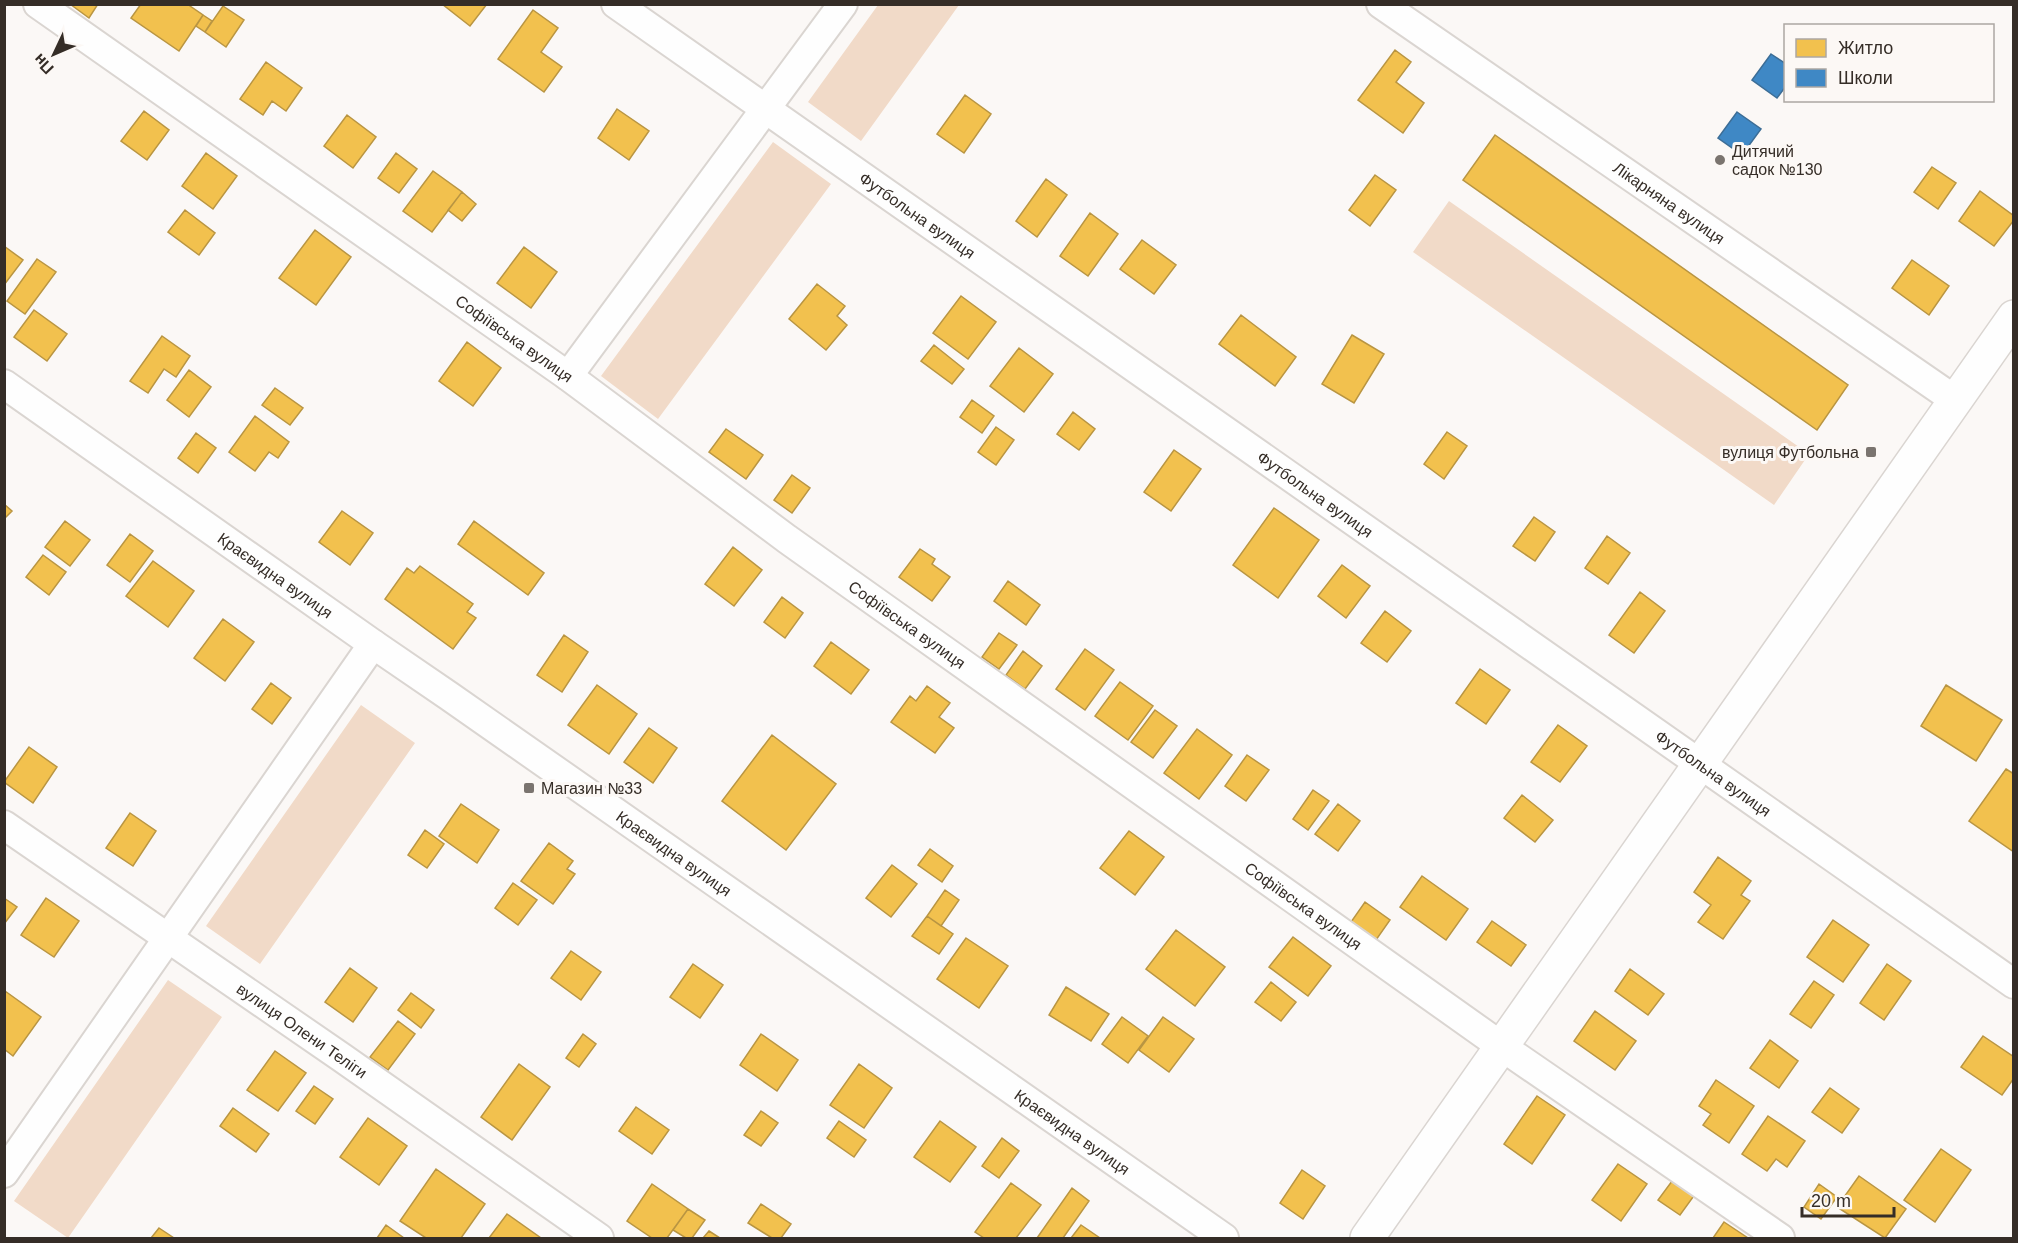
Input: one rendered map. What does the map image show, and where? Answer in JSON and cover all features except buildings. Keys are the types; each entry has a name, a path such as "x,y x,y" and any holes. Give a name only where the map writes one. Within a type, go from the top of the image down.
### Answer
{"street":[{"name":"Софіївська вулиця","path":"38,4 568,375 787,539 1501,1046 1780,1239"},
{"name":"Футбольна вулиця","path":"616,4 2013,984"},
{"path":"568,375 766,111 843,4"},
{"name":"Лікарняна вулиця","path":"1381,4 1955,400"},
{"path":"1367,1239 2013,317"},
{"name":"Краєвидна вулиця","path":"4,384 1224,1239"},
{"path":"4,1173 373,644"},
{"name":"вулиця Олени Теліги","path":"4,825 598,1239"}],"shaded area":[{"path":"878,5 959,5 861,141 808,102"},
{"path":"773,142 831,184 658,419 601,376"},
{"path":"1449,201 1809,454 1774,505 1413,252"},
{"path":"361,705 415,743 260,964 206,926"},
{"path":"168,980 222,1017 68,1238 14,1201"}],"place":[{"name":"Дитячий садок №130","path":"1720,160"},
{"name":"вулиця Футбольна","path":"1871,452"},
{"name":"Магазин №33","path":"529,788"}]}
